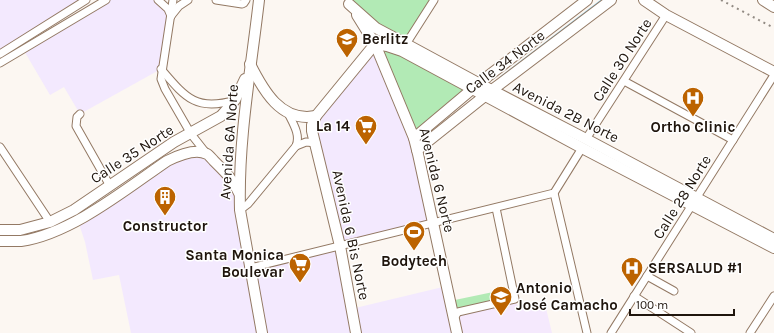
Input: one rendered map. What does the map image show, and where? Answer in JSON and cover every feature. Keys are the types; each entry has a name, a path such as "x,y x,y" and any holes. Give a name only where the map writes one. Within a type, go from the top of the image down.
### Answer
{"street":[{"path":"0,54 86,0"},
{"path":"0,63 106,0"},
{"path":"158,0 168,9 171,16"},
{"path":"173,0 161,69 162,84 191,134 206,153 228,174 240,195"},
{"path":"171,16 188,0"},
{"path":"216,0 242,4 246,0"},
{"name":"Avenida 6A Norte","path":"259,0 250,64 242,141 240,210 262,333"},
{"path":"406,44 434,0"},
{"name":"Calle 34 Norte","path":"414,138 475,86 587,0"},
{"name":"Calle 34 Norte","path":"417,150 488,93 612,0"},
{"path":"644,0 666,15 774,73"},
{"path":"763,0 774,7"},
{"name":"Avenida 2B Norte","path":"348,2 376,28 406,44 475,86"},
{"name":"Avenida 6 Norte","path":"348,2 375,44 414,138 455,313 457,333"},
{"name":"Calle 30 Norte","path":"554,193 584,143 666,15"},
{"path":"250,64 267,94 276,104 286,111 303,116 316,116 375,44"},
{"name":"Avenida 2B Norte","path":"375,44 402,51 475,86 694,202 774,248"},
{"name":"Calle 35 Norte","path":"0,230 20,230 50,222 74,210 174,142 191,134 220,116 235,100 242,87 250,64"},
{"path":"161,69 180,91 189,98 200,103 211,105 235,100"},
{"name":"Calle 28 Norte","path":"611,333 774,73"},
{"path":"624,80 733,140"},
{"path":"240,210 248,204 296,146 298,134 286,111"},
{"path":"80,114 77,117 76,126 110,186"},
{"name":"Avenida 6 Bis Norte","path":"316,116 313,120 312,128 340,246 356,333"},
{"path":"296,146 306,142 316,143"},
{"path":"0,147 50,222"},
{"name":"Calle 35 Norte","path":"0,241 22,240 62,229 87,215 175,157 190,152 206,153"},
{"path":"250,268 554,193 587,333"},
{"name":"Avenida 2B Norte","path":"694,202 774,238"},
{"path":"455,313 515,299 496,208"},
{"path":"647,276 674,291"},
{"path":"634,296 691,333"},
{"path":"750,333 774,296"}],"shaded area":[{"path":"0,0 86,0 0,54"},
{"path":"106,0 158,0 168,9 161,69 80,114 64,87 50,95 23,49"},
{"path":"375,44 414,138 433,223 340,246 351,309 447,286 457,333 131,333 119,275 93,280 85,242 78,221 167,161 206,153 235,184 250,268 339,246 312,128"},
{"name":"Antonio José Camacho","path":"515,299 519,310 545,304 552,333 457,333 458,312"}],"green space":[{"path":"346,0 434,0 406,44"},
{"path":"380,44 472,89 418,135"},
{"path":"513,288 515,299 458,312 450,301"}],"waterway":[{"path":"501,77 602,0"}],"railway":[{"path":"721,0 774,28"}],"place":[{"name":"Berlitz","path":"347,58"},
{"name":"Ortho Clinic","path":"693,118"},
{"name":"La 14","path":"366,146"},
{"name":"Constructor","path":"165,216"},
{"name":"Bodytech","path":"414,252"},
{"name":"Santa Monica Boulevar","path":"300,284"},
{"name":"SERSALUD #1","path":"632,288"},
{"name":"Antonio José Camacho","path":"501,316"}]}
